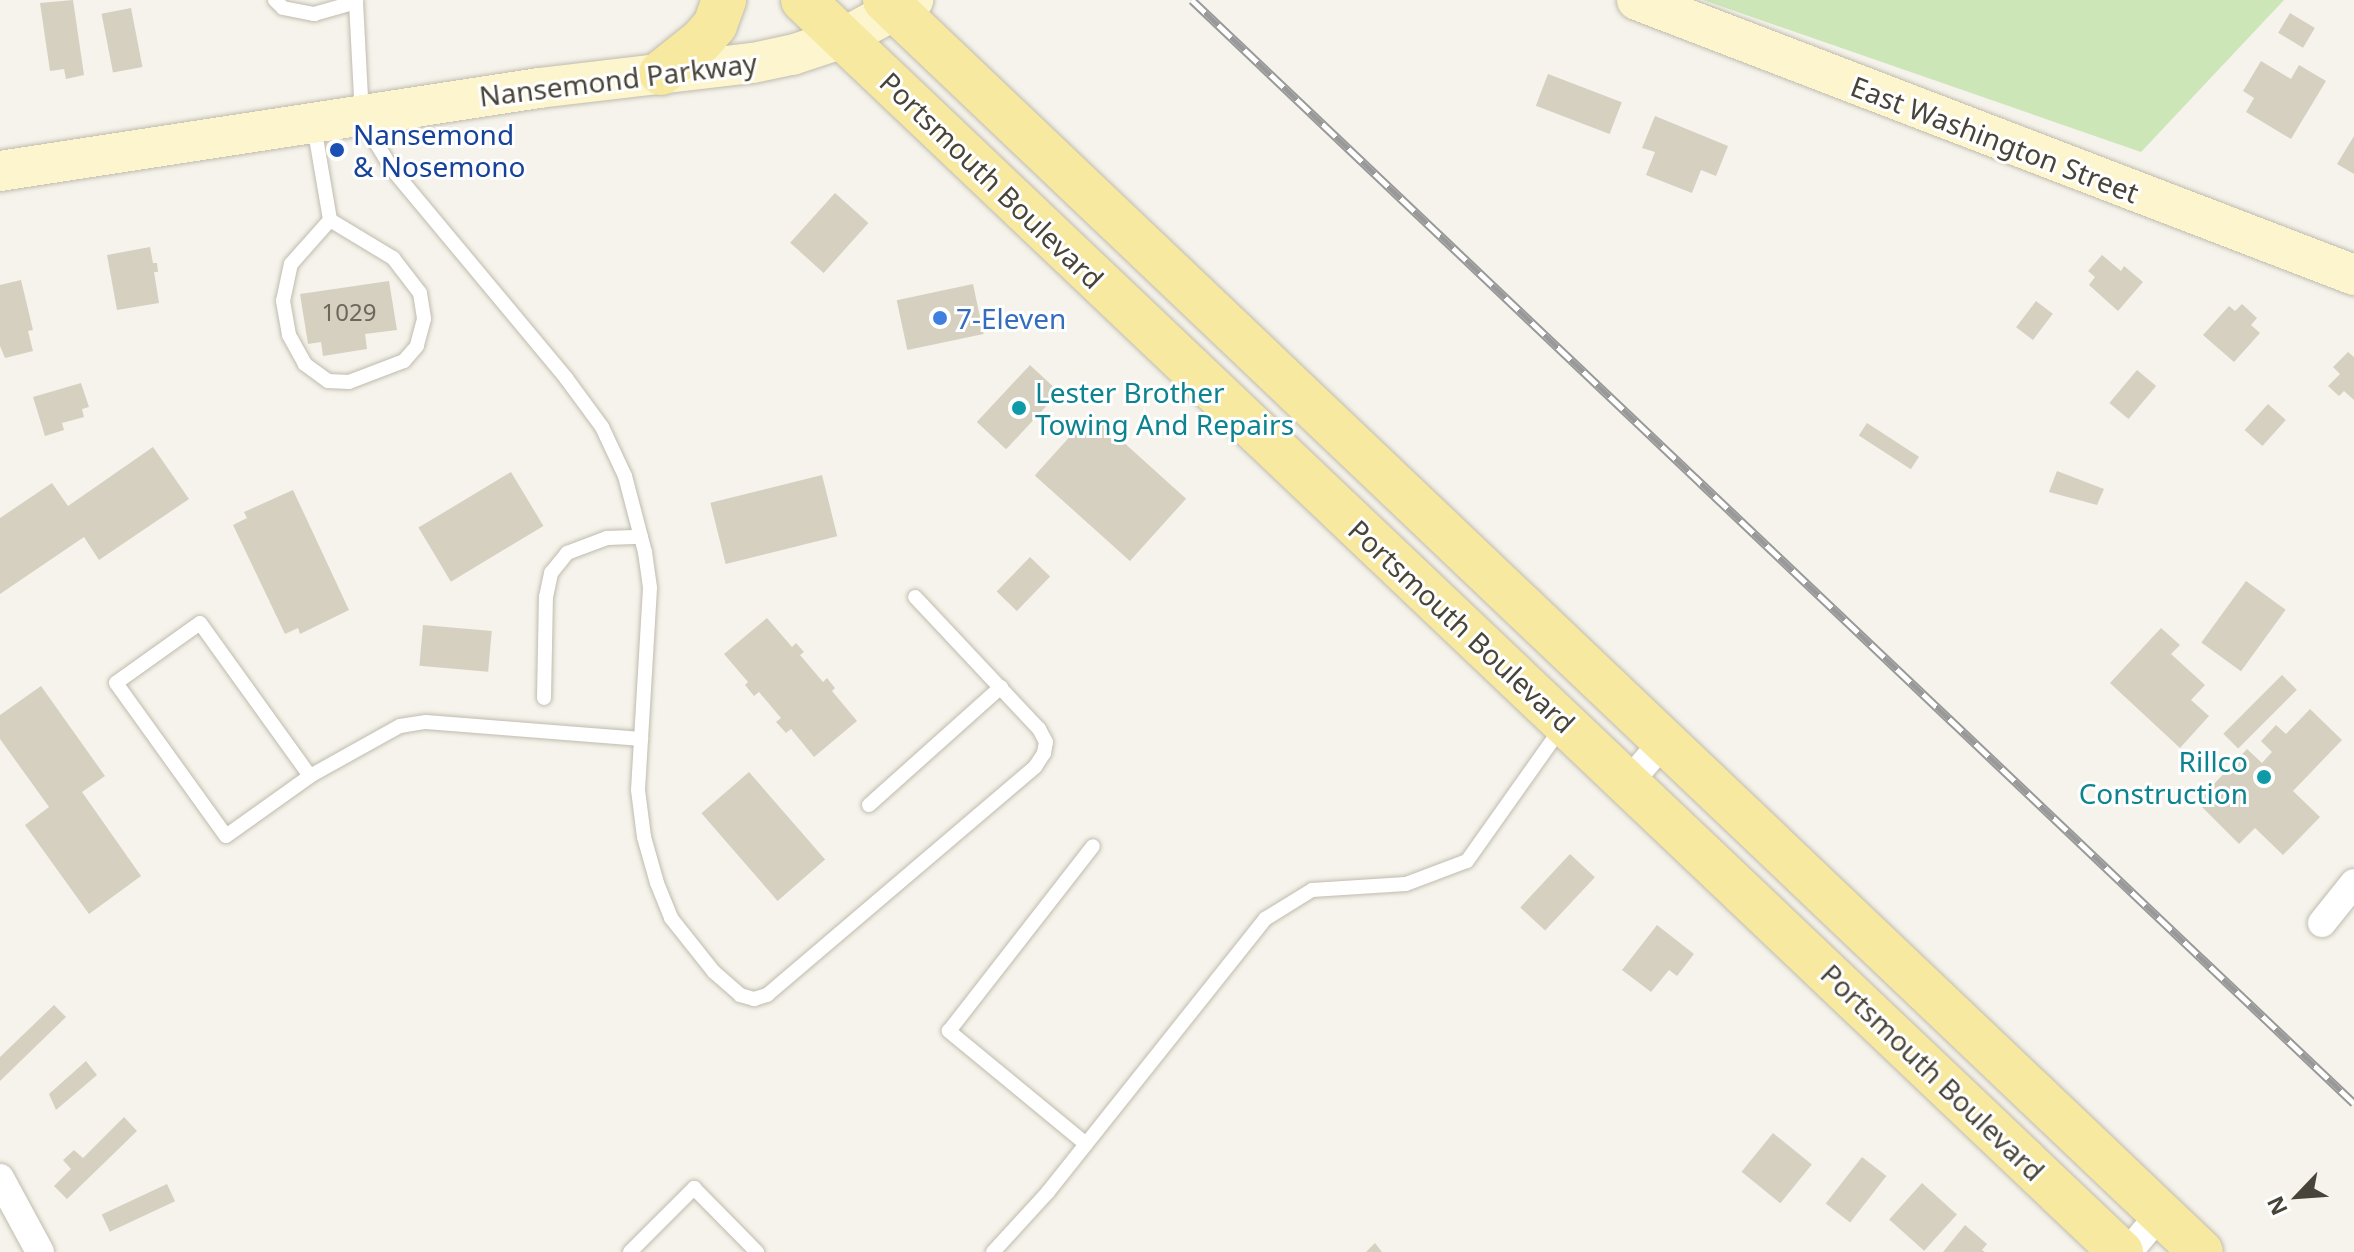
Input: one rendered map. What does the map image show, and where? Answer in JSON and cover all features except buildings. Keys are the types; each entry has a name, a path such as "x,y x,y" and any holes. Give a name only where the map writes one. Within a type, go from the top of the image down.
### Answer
{"main road":[{"path":"661,73 702,40 715,25 724,0"},
{"name":"Portsmouth Boulevard","path":"803,0 2115,1249"},
{"name":"East Washington Street","path":"1637,0 2354,275"},
{"name":"Nansemond Parkway","path":"0,171 362,115 753,63 792,55 843,38 898,3"},
{"name":"Portsmouth Boulevard","path":"898,3 2201,1252"}],"street":[{"path":"1628,783 1665,740"},
{"path":"2322,923 2354,883"},
{"path":"0,1178 40,1252"},
{"path":"2115,1249 2161,1213"}],"lane":[{"path":"275,0 283,8 314,14 357,1 362,115 392,169 518,318 602,427 625,476 650,588 638,790 644,837 671,918 714,972 740,995 754,999 767,995 1035,767 1046,742 1039,729 915,597"},
{"path":"314,122 330,220 393,258 420,293 424,319 417,346 404,361 349,382 328,381 305,364 289,335 283,301 291,264 330,220"},
{"path":"544,698 546,597 551,573 567,553 607,538 641,537"},
{"path":"310,776 200,623 116,683 226,836 310,776 376,736 400,726 426,722 641,739"},
{"path":"869,805 1001,687"},
{"path":"993,1252 1086,1144 1265,919 1312,890 1406,884 1467,861 1565,723"},
{"path":"1086,1144 949,1031 1093,846"},
{"path":"630,1252 694,1188 757,1252"}],"green space":[{"path":"1703,0 2284,0 2141,152"}],"railway":[{"path":"1192,0 2354,1103"}],"place":[{"name":"Nansemond & Nosemono","path":"337,150"},
{"name":"7-Eleven","path":"940,318"},
{"name":"Lester Brother Towing And Repairs","path":"1019,408"},
{"name":"Rillco Construction","path":"2264,777"}]}
